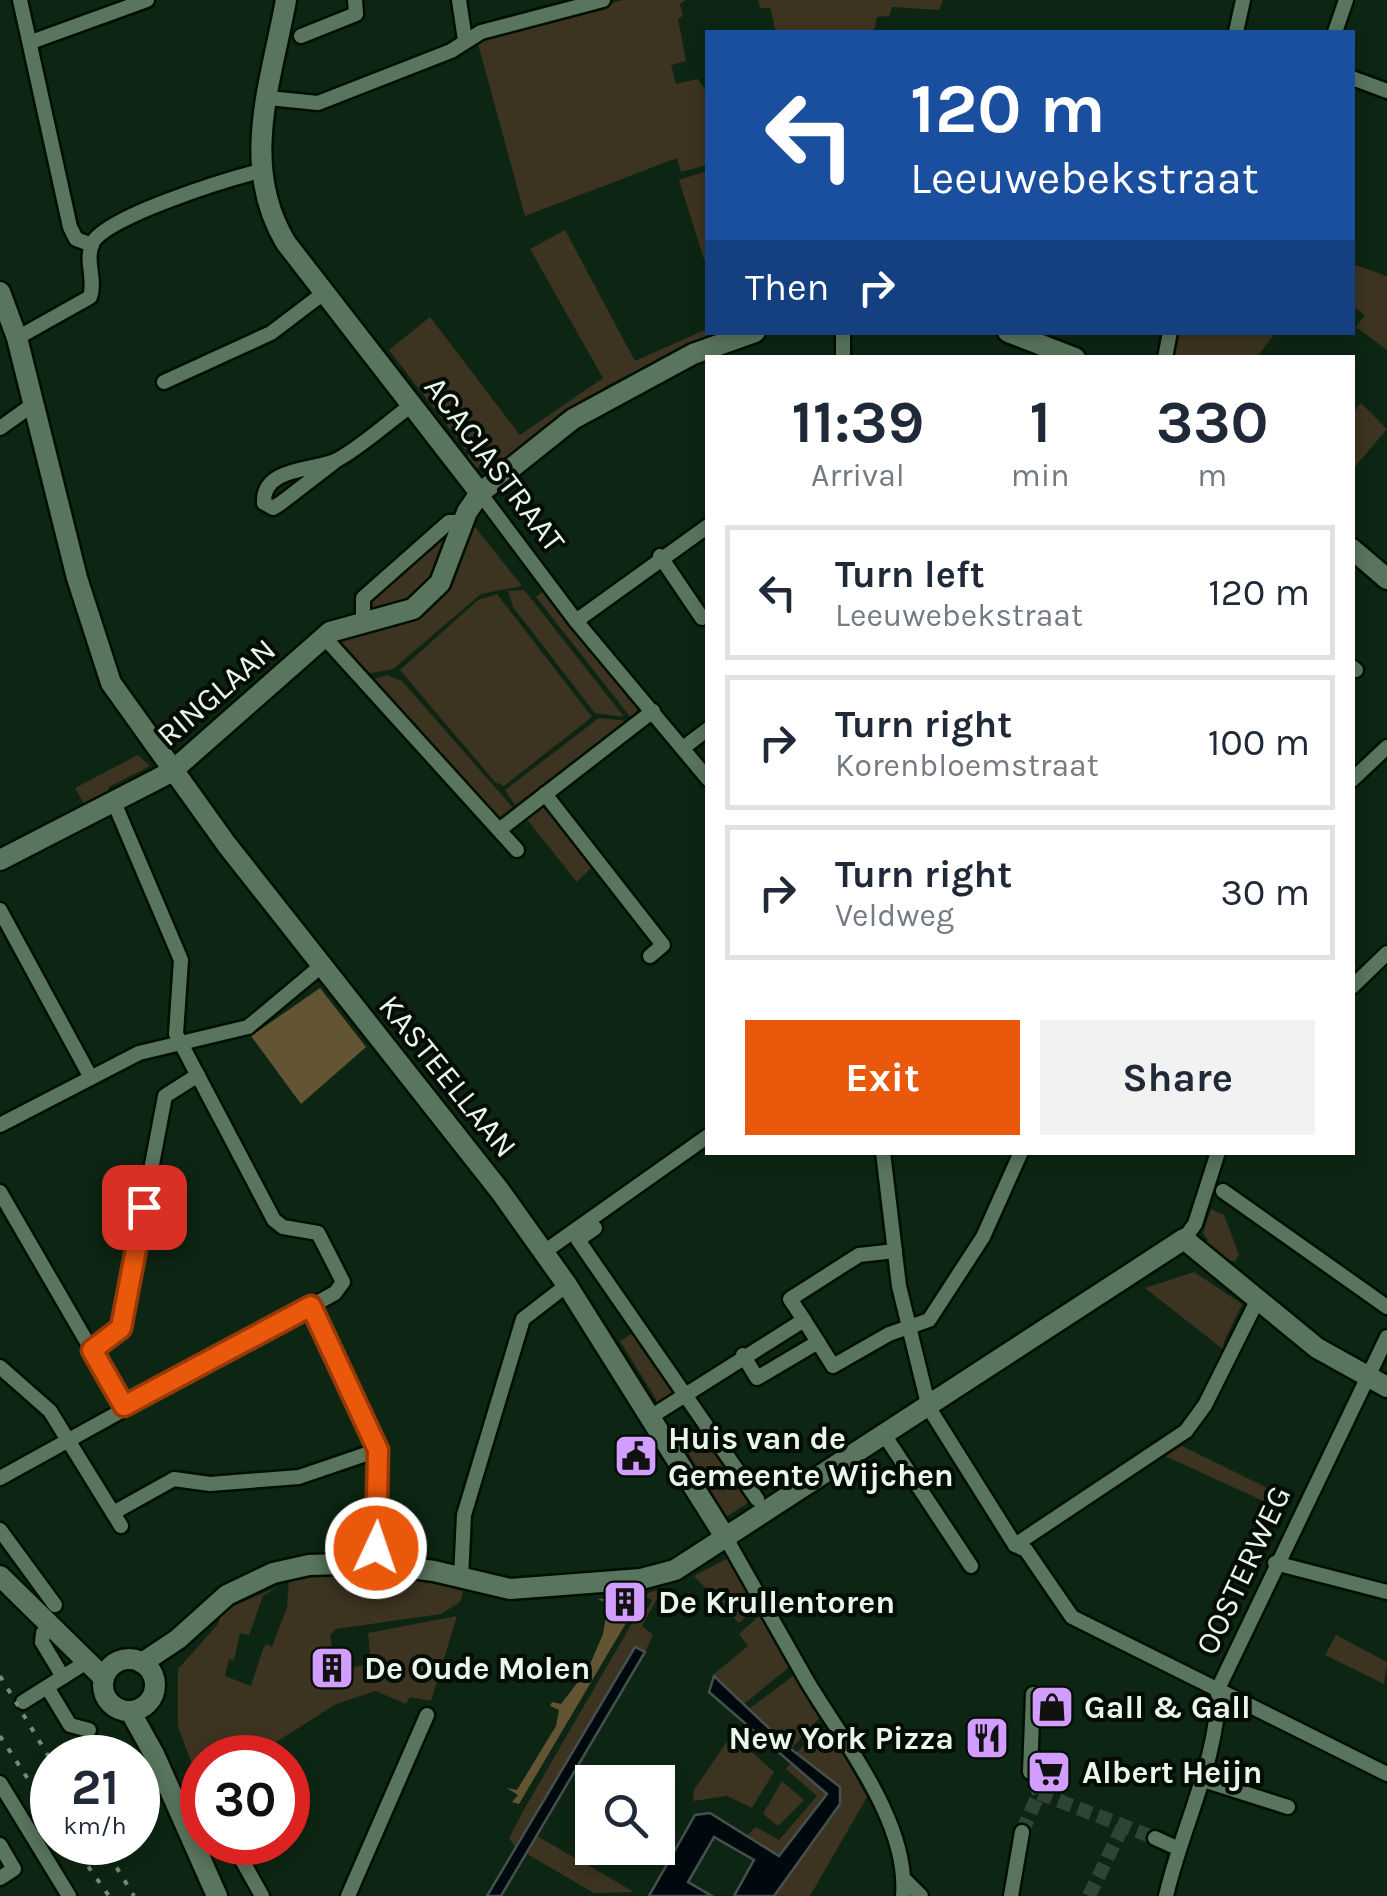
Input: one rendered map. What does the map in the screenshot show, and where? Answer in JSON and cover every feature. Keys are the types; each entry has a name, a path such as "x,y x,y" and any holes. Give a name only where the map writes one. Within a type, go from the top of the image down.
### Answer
{"street":[{"path":"20,0 70,227 76,239 92,245"},
{"path":"31,42 147,0"},
{"path":"18,338 90,298 92,245 112,226 260,171 268,98 286,0"},
{"path":"300,36 356,14 356,0"},
{"path":"459,0 465,40"},
{"path":"268,98 318,103 450,51 465,40 603,0"},
{"path":"1236,30 1243,0"},
{"path":"1336,30 1346,0"},
{"path":"1355,79 1387,90"},
{"name":"ACACIASTRAAT","path":"260,171 269,214 325,292 576,621 705,775"},
{"name":"KASTEELLAAN","path":"0,292 18,338 77,578 105,668 126,710 320,967 434,1103 567,1285 727,1540 888,1824 904,1889 920,1896"},
{"path":"164,382 271,334 325,292"},
{"name":"RINGLAAN","path":"0,860 170,772 324,637 406,613 436,589 480,493 560,429 611,395 693,354 747,335"},
{"path":"1016,335 1067,355"},
{"path":"0,428 35,403"},
{"path":"333,463 288,473 264,493 264,503 273,508 413,404"},
{"path":"363,623 363,598 449,522 464,522"},
{"path":"576,621 660,556 705,528"},
{"path":"1355,552 1387,579"},
{"path":"660,556 702,618"},
{"path":"324,637 516,850"},
{"path":"499,830 652,711"},
{"path":"683,748 705,731"},
{"path":"1355,777 1387,747"},
{"path":"545,794 662,945 650,956"},
{"path":"0,1478 67,1437 339,1290 342,1277 318,1233 283,1227 274,1220 176,1034 183,980 178,950 114,800"},
{"path":"0,910 90,1076"},
{"path":"1355,984 1387,953"},
{"path":"0,1125 140,1054 248,1028 320,967"},
{"path":"92,1350 121,1328 166,1096 198,1075"},
{"path":"544,1252 705,1138"},
{"path":"883,1155 895,1252 929,1408 1015,1545 1026,1550 1072,1617 1387,1774"},
{"path":"895,1252 859,1255 790,1299 833,1366 883,1336 929,1320 982,1237 1020,1155"},
{"path":"147,1669 221,1599 273,1573 325,1562 375,1563 510,1589 648,1578 683,1566 1184,1239 1195,1224 1217,1155"},
{"path":"1223,1190 1387,1307"},
{"path":"0,1192 124,1406"},
{"path":"595,1228 578,1240 757,1499"},
{"path":"1184,1239 1317,1348 1387,1387"},
{"path":"461,1578 463,1521 524,1319 567,1285"},
{"path":"1015,1545 1186,1431 1205,1405 1257,1301"},
{"path":"311,1306 378,1450 375,1563"},
{"path":"652,1416 742,1355 804,1320"},
{"name":"OOSTERWEG","path":"1166,1896 1200,1779 1218,1707 1218,1689 1387,1337"},
{"path":"742,1355 757,1378 818,1342"},
{"path":"0,1367 40,1400 117,1520 174,1479 210,1484 299,1477 378,1450"},
{"path":"885,1436 971,1566"},
{"path":"0,1530 55,1605"},
{"path":"1276,1563 1387,1592"},
{"path":"0,1576 104,1678 108,1701 138,1708"},
{"path":"31,1604 118,1662 147,1669"},
{"path":"43,1633 42,1642 63,1678"},
{"path":"104,1678 118,1662"},
{"path":"17,1685 25,1701 85,1663"},
{"path":"138,1708 154,1691 147,1669"},
{"path":"47,1688 70,1725 90,1730"},
{"path":"1030,1772 1032,1694"},
{"path":"138,1708 180,1795"},
{"path":"138,1708 154,1754 217,1896"},
{"path":"348,1896 426,1715"},
{"path":"1200,1779 1288,1806"},
{"path":"0,1783 69,1896"},
{"path":"1011,1896 1022,1832"},
{"path":"1155,1838 1177,1848"},
{"path":"0,1845 14,1869 0,1878"},
{"path":"213,1865 226,1896"},
{"path":"245,1865 262,1896"}],"shaded area":[{"path":"623,0 686,0 680,4 683,16 678,19 686,61 671,65 676,84 698,79 705,90 705,166 681,172 677,158 525,216 477,40"},
{"path":"758,0 943,0 939,10 892,7 889,16 877,17 874,30 776,30 770,8 760,8"},
{"path":"705,172 705,263 679,180"},
{"path":"565,230 635,361 705,330 705,335 714,335 608,385 491,469 473,467 467,460 468,453 389,350 430,317 520,435 603,378 530,249"},
{"path":"1355,265 1387,276 1387,350 1356,327 1365,315 1355,308"},
{"path":"1178,335 1274,335 1258,355 1174,355"},
{"path":"1361,403 1387,429 1355,467 1355,410"},
{"path":"472,523 522,586 481,594 393,669 366,674 342,647 341,639 395,625 427,611 448,586"},
{"path":"447,530 442,559 424,585 397,603 369,610 368,600 437,546 438,538"},
{"path":"524,590 624,717 595,713 513,607 508,591"},
{"path":"545,590 640,705 632,719 536,597"},
{"path":"497,594 592,717 504,786 495,782 400,670 478,600"},
{"path":"387,675 402,681 515,810 506,818 495,818 371,680"},
{"path":"599,718 628,721 518,809 505,790"},
{"path":"138,755 150,766 109,787 107,795 86,807 75,788"},
{"path":"541,805 594,865 577,882 525,817"},
{"path":"320,988 366,1047 301,1104 251,1036"},
{"path":"1211,1209 1224,1215 1239,1255 1235,1261 1225,1261 1205,1245 1208,1240 1203,1233"},
{"path":"1194,1272 1242,1304 1223,1344 1224,1350 1145,1288"},
{"path":"638,1330 682,1392 657,1409 656,1399 620,1341"},
{"path":"707,1430 754,1499 726,1517 687,1451"},
{"path":"1180,1445 1288,1498 1283,1510 1165,1456"},
{"path":"730,1557 758,1606 739,1623 694,1576"},
{"path":"354,1571 430,1579 464,1589 460,1602 441,1614 336,1629 330,1635 332,1647 315,1659 315,1678 325,1687 339,1686 351,1668 371,1663 368,1633 457,1616 431,1701 410,1697 406,1704 376,1691 336,1704 287,1735 181,1735 178,1669 218,1624 222,1611 277,1587 263,1596 249,1635 240,1633 234,1660 229,1659 225,1676 251,1686 263,1649 266,1644 272,1647 287,1607 289,1578"},
{"path":"663,1588 642,1626 653,1635 645,1652 635,1647 516,1848 509,1838 526,1806 642,1606 648,1609 652,1600 646,1597 648,1593"},
{"path":"623,1597 639,1601 519,1804 512,1802 518,1795 507,1788 517,1790 556,1726 559,1710 550,1706 552,1702 561,1704 588,1669 603,1634 608,1604 598,1599"},
{"path":"758,1617 765,1618 791,1660 787,1669 744,1704 714,1674 748,1646 739,1634"},
{"path":"1336,1635 1387,1662 1384,1684 1325,1655"},
{"path":"635,1647 645,1652 501,1896 487,1896"},
{"path":"797,1673 821,1716 791,1749 749,1709"},
{"path":"714,1676 791,1749 840,1787 840,1804 774,1896 734,1896 754,1860 714,1837 688,1882 712,1896 649,1896 667,1865 675,1865 675,1850 695,1815 710,1813 779,1856 827,1794 709,1692"},
{"path":"823,1728 829,1729 867,1797 810,1896 774,1896 840,1804 840,1787 796,1753"},
{"path":"732,1734 774,1772 752,1808 727,1796 693,1801 694,1790"},
{"path":"790,1764 828,1793 779,1856 746,1836 756,1827 779,1840 817,1796 786,1769"},
{"path":"782,1781 804,1800 778,1826 763,1814"},
{"path":"537,1836 575,1858 575,1865 587,1865 634,1892 594,1893 527,1854"}],"tunnel":[{"path":"1022,1832 1039,1793 1030,1772"},
{"path":"1039,1793 1155,1838"},
{"path":"1089,1896 1123,1826"}],"railway":[{"path":"0,1676 36,1735"},
{"path":"0,1736 30,1782"},
{"path":"87,1865 109,1896"},
{"path":"115,1865 134,1896"}],"place":[{"name":"Huis van de Gemeente Wijchen","path":"636,1456"},
{"name":"De Krullentoren","path":"625,1602"},
{"name":"De Oude Molen","path":"332,1668"},
{"name":"Gall & Gall","path":"1052,1707"},
{"name":"New York Pizza","path":"987,1738"},
{"name":"Albert Heijn","path":"1049,1772"}],"route":[{"path":"144,1207 121,1328 92,1350 124,1406 311,1306 372,1432 380,1457 376,1548"}]}
